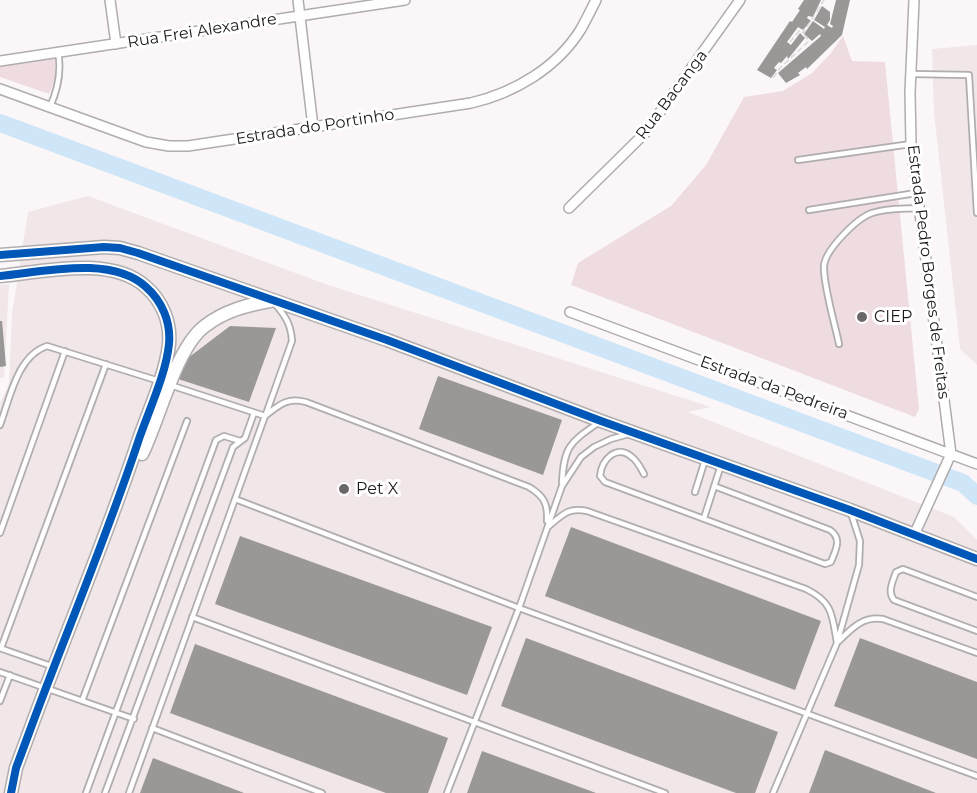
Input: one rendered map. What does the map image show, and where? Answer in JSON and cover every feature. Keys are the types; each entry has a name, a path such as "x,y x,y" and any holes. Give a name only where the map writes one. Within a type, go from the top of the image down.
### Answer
{"street":[{"path":"110,0 116,44"},
{"path":"298,0 313,127"},
{"name":"Rua Frei Alexandre","path":"0,61 405,0"},
{"name":"Estrada do Portinho","path":"0,89 124,135 169,146 188,146 492,98 523,85 558,57 580,31 596,0"},
{"name":"Rua Bacanga","path":"569,208 645,133 740,0"},
{"name":"Estrada Pedro Borges de Freitas","path":"914,0 911,144 951,454"},
{"path":"0,255 104,247 120,248 387,340 977,559"},
{"path":"0,276 73,269 109,269 144,285 157,299 166,316 169,330 164,383"},
{"path":"11,793 16,768 45,688 164,383 189,345 205,326 241,307 272,301"},
{"name":"Estrada da Pedreira","path":"570,312 977,464"},
{"path":"914,535 951,454"}],"lane":[{"path":"50,107 60,76 61,65 58,52"},
{"path":"911,74 977,75"},
{"path":"969,75 977,213"},
{"path":"798,160 911,144"},
{"path":"809,210 916,193"},
{"path":"838,344 824,273 826,256 860,219 869,214 877,211 918,208"},
{"path":"129,793 292,341 288,319 272,301"},
{"path":"0,425 19,373 27,359 37,350 47,346 106,363 265,416"},
{"path":"0,533 65,351"},
{"path":"54,667 0,648 106,363"},
{"path":"265,416 283,402 299,400 529,488 545,501 548,509 547,527"},
{"path":"105,793 233,447 245,438 254,412"},
{"path":"82,701 187,421"},
{"path":"562,486 565,454 571,444 601,421"},
{"path":"447,793 476,723 562,486 581,457 594,447 611,439 635,433"},
{"path":"86,793 216,440 224,436 241,441"},
{"path":"644,474 633,458 624,453 618,453 605,459 600,476 605,482 825,564 831,562 837,545 837,537 830,530 714,486"},
{"path":"695,492 705,458"},
{"path":"704,518 721,465"},
{"path":"235,499 519,608 977,776"},
{"path":"547,527 568,511 576,509 587,511 806,589 824,600 831,609 837,643"},
{"path":"773,793 837,643 860,554 860,541 850,510"},
{"path":"977,597 903,569 896,572 890,588 890,596 894,600 977,631"},
{"path":"192,617 665,793"},
{"path":"837,643 865,619 874,618 883,619 977,654"},
{"path":"0,672 134,719"},
{"path":"0,701 10,675"},
{"path":"152,728 322,793"}],"path":[{"path":"803,33 824,0"},
{"path":"773,78 781,67 809,41 800,30 790,42"}],"shaded area":[{"path":"843,36 852,61 885,62 919,409 915,417 571,285 578,263 671,206 706,165 744,97 783,91 812,73"},
{"path":"977,45 977,365 960,349 934,112 932,49"},
{"path":"55,56 55,80 49,94 0,77 0,63"},
{"path":"88,196 328,285 711,407 688,412 954,517 977,540 977,793 0,793 0,403 9,384 12,314 28,212"},
{"path":"9,284 4,378 0,378 0,285"}],"building":[{"path":"804,0 821,0 813,17 808,16 807,18 811,21 803,30 798,27 787,42 791,45 800,33 805,38 788,59 787,56 781,63 779,62 771,78 757,70 790,21 792,22"},
{"path":"836,0 850,0 842,35 807,69 806,67 798,73 800,75 786,83 778,73 821,36 820,34 812,41 804,34 813,21 824,29 825,27 814,20 822,6 830,12 827,25 832,28 830,24"},
{"path":"0,321 2,321 6,366 0,367"},
{"path":"230,326 276,328 249,402 175,378 180,364"},
{"path":"438,376 562,420 543,475 419,429"},
{"path":"571,527 821,621 795,690 545,596"},
{"path":"240,536 492,627 467,695 215,604"},
{"path":"526,638 778,732 755,793 736,793 501,706"},
{"path":"860,638 977,682 977,759 834,706"},
{"path":"195,644 448,738 428,793 386,793 170,713"},
{"path":"825,750 936,793 809,793"},
{"path":"482,751 596,793 467,793"},
{"path":"153,758 244,793 140,793"}],"waterway":[{"path":"0,123 963,483 977,496"}],"cycle path":[{"path":"0,255 104,247 138,253 387,340 977,559"},
{"path":"0,276 56,269 96,268 131,277 146,287 161,305 167,320 169,336 167,356 157,392 16,768 11,793"}],"place":[{"name":"CIEP","path":"862,317"},
{"name":"Pet X","path":"344,489"}]}
